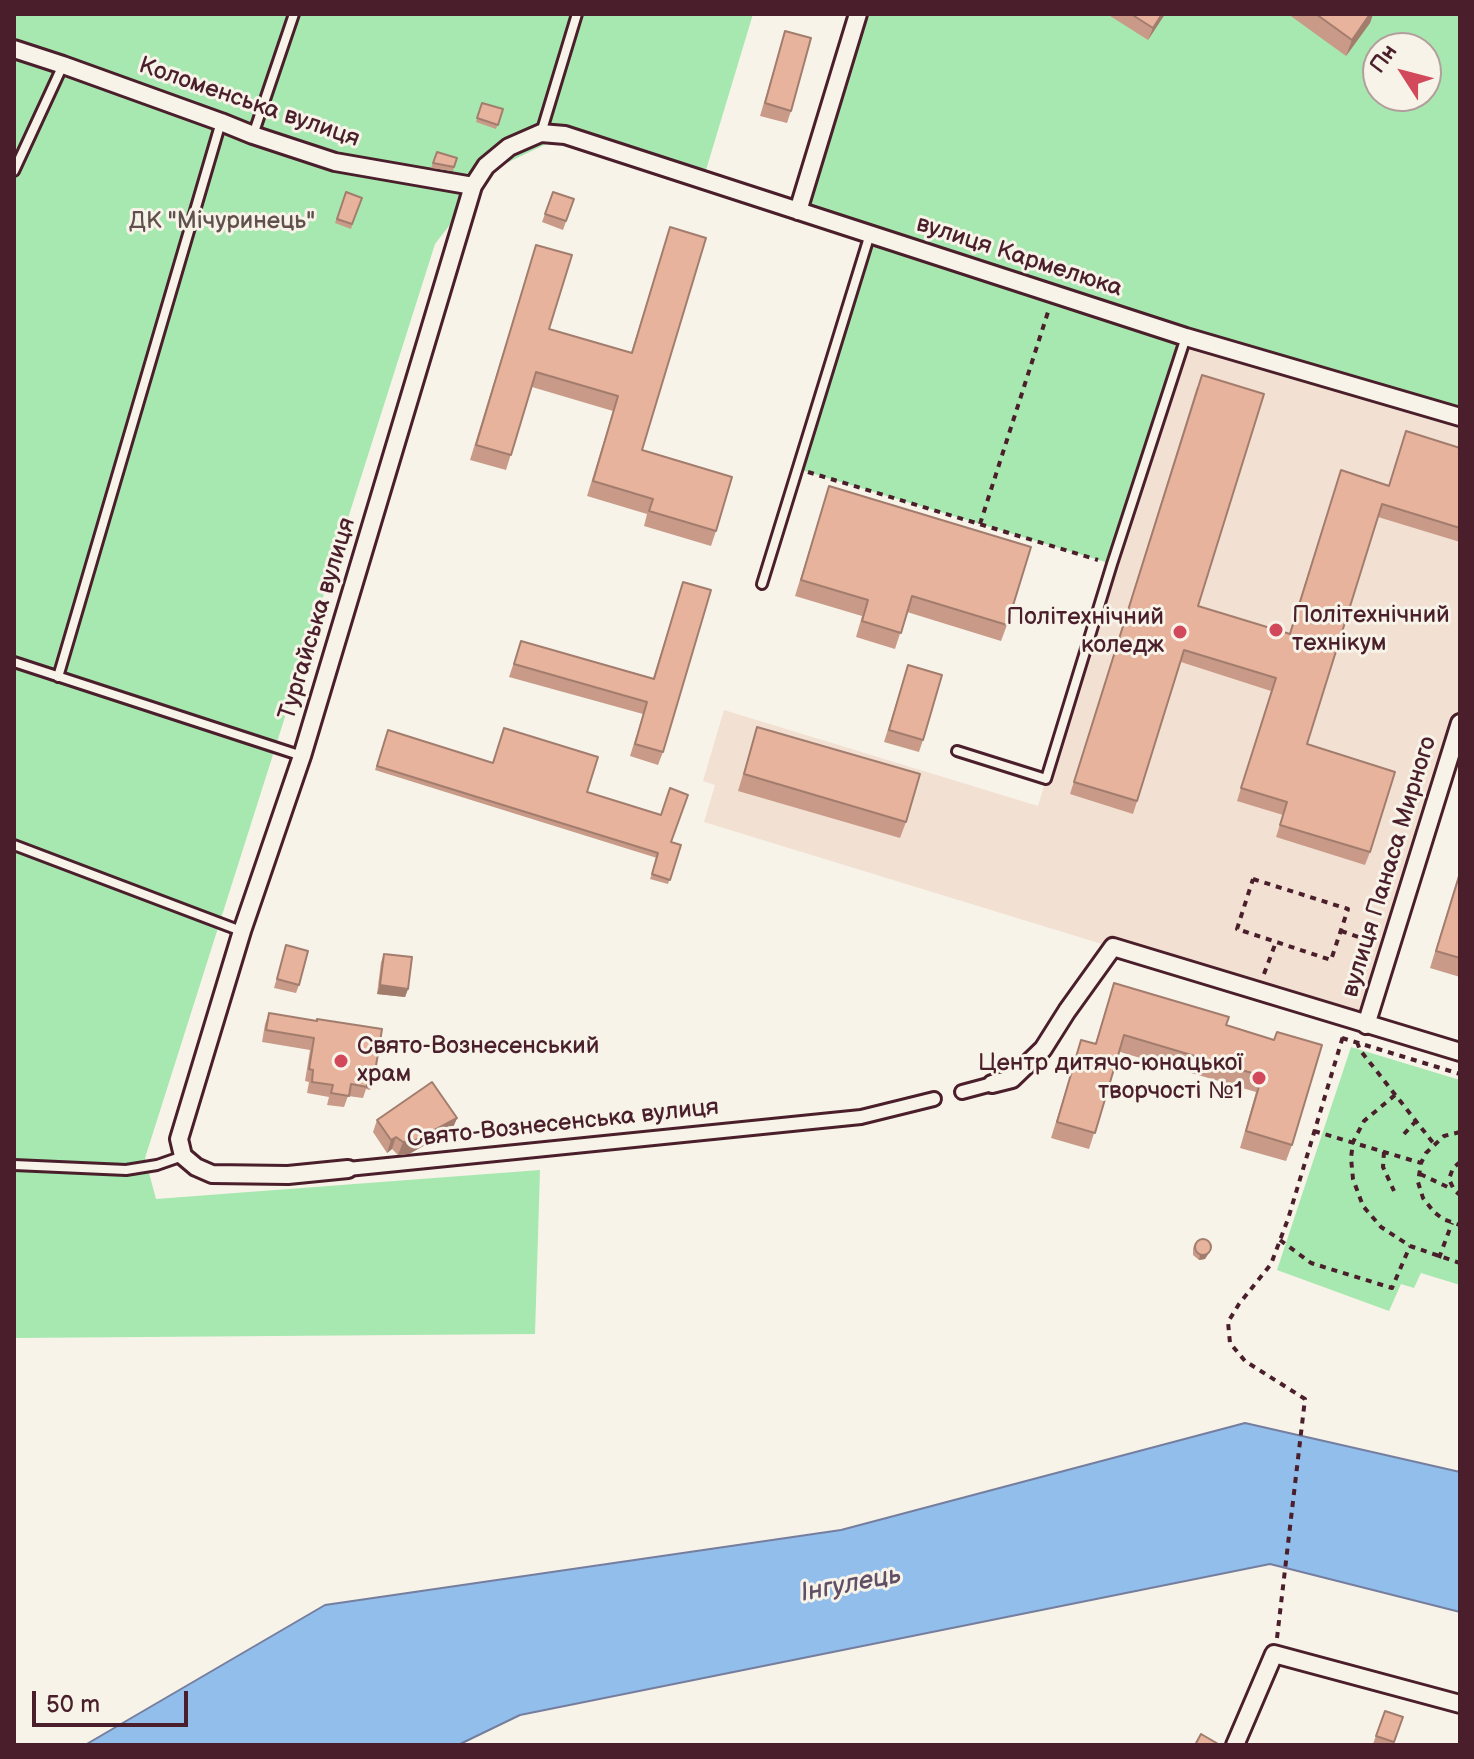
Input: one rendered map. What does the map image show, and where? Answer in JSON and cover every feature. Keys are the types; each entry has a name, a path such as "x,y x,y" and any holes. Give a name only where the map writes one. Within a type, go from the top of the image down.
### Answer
{"street":[{"path":"798,211 858,14"},
{"name":"Коломенська вулиця","path":"14,49 335,162 473,186"},
{"name":"вулиця Кармелюка","path":"541,133 565,135 1186,337 1460,417"},
{"name":"Тургайська вулиця","path":"189,1161 179,1139 242,931 302,756 473,186 486,166 509,147 541,133"},
{"name":"вулиця Панаса Мирного","path":"1366,1025 1460,723"},
{"path":"962,1092 1012,1079 1043,1049 1113,947 1460,1052"},
{"name":"Свято-Вознесенська вулиця","path":"189,1161 212,1174 273,1175 348,1169 861,1117 934,1099"},
{"path":"1235,1745 1274,1654 1460,1704"}],"lane":[{"path":"253,135 294,14"},
{"path":"541,133 577,14"},
{"path":"14,171 63,65"},
{"path":"58,677 221,122"},
{"path":"762,584 870,234"},
{"path":"957,751 1046,779 1186,337"},
{"path":"14,662 302,756"},
{"path":"14,845 242,931"},
{"path":"14,1165 126,1170 189,1161"}],"path":[{"path":"980,524 1054,294"},
{"path":"798,469 1112,564"},
{"path":"1253,879 1348,909 1331,960 1276,942 1237,929 1253,879"},
{"path":"1341,931 1390,948"},
{"path":"1258,992 1276,942"},
{"path":"1274,1654 1305,1399 1245,1361 1230,1343 1228,1322 1271,1264 1348,1019"},
{"path":"1342,1038 1460,1074"},
{"path":"1357,1042 1360,1050 1434,1144"},
{"path":"1395,1095 1364,1121 1353,1142 1353,1179 1363,1206 1381,1227 1410,1246 1460,1263"},
{"path":"1404,1134 1416,1121"},
{"path":"1314,1131 1421,1163"},
{"path":"1460,1132 1444,1136 1434,1144 1421,1163 1418,1182 1427,1204 1434,1212 1460,1225"},
{"path":"1384,1152 1383,1167 1394,1191"},
{"path":"1454,1190 1449,1179 1453,1168 1460,1162"},
{"path":"1419,1173 1460,1195"},
{"path":"1439,1258 1452,1223"},
{"path":"1280,1240 1311,1263 1392,1288 1410,1246"}],"shaded area":[{"name":"Політехнічний технікум","path":"1186,337 1460,417 1460,723 1366,1025 704,822 715,785 703,781 724,710 1038,806"}],"green space":[{"name":"ДК \"Мічуринець\"","path":"14,14 753,14 703,180 565,135 492,170 435,244 145,1158 156,1199 540,1170 535,1334 14,1338"},
{"path":"858,14 1460,14 1460,417 1186,337 1112,564 798,469 870,235 798,211"},
{"path":"1351,1047 1460,1080 1460,1285 1421,1273 1414,1288 1401,1284 1389,1311 1277,1270"}],"water":[{"name":"Інгулець","path":"1245,1423 1460,1472 1460,1612 1270,1564 520,1715 458,1745 85,1745 325,1605 841,1530"}],"building":[{"path":"1131,14 1162,14 1153,28"},
{"path":"1316,14 1370,14 1352,40"},
{"path":"785,31 811,38 791,111 765,103"},
{"path":"482,103 503,109 498,125 477,118"},
{"path":"437,152 457,158 454,167 433,163"},
{"path":"346,192 362,198 352,224 337,219"},
{"path":"553,192 574,199 566,221 545,214"},
{"path":"670,227 706,238 642,450 732,477 716,531 649,511 653,499 593,481 618,396 536,372 511,455 476,445 536,245 572,255 549,329 632,353"},
{"name":"Політехнічний коледж","path":"1202,375 1264,394 1198,606 1290,634 1341,470 1389,486 1406,431 1460,448 1460,528 1382,504 1307,744 1395,772 1370,852 1280,825 1287,802 1241,788 1276,678 1184,650 1137,801 1074,782"},
{"path":"829,486 1031,547 1007,625 912,596 901,633 862,621 868,600 801,580"},
{"path":"683,582 711,590 663,752 635,744 647,702 514,664 521,641 654,679"},
{"path":"908,665 942,675 923,740 889,730"},
{"path":"757,727 920,774 906,822 744,774"},
{"path":"504,728 598,757 587,792 661,815 670,788 688,795 671,842 681,845 670,880 652,874 658,853 377,766 388,730 493,763"},
{"path":"1460,873 1460,958 1436,951"},
{"path":"286,945 308,951 299,985 277,979"},
{"path":"384,954 412,957 408,989 380,985"},
{"name":"Центр дитячо-юнацької творчості №1","path":"1114,983 1229,1017 1226,1025 1274,1040 1277,1032 1322,1045 1292,1145 1246,1131 1262,1076 1124,1035 1095,1133 1057,1122 1081,1040 1096,1044"},
{"name":"Свято-Вознесенський храм","path":"269,1013 382,1029 374,1078 368,1077 367,1087 351,1084 349,1096 331,1093 333,1085 312,1082 313,1070 309,1069 314,1038 266,1030"},
{"path":"432,1082 457,1118 414,1141 403,1142 396,1137 391,1140 377,1120"},
{"path":"1200,1239 1206,1239 1211,1247 1209,1253 1200,1255 1195,1250 1195,1244"},
{"path":"1385,1711 1403,1717 1394,1742 1376,1736"},
{"path":"1201,1734 1220,1745 1195,1745"}],"place":[{"name":"Політехнічний технікум","path":"1276,630"},
{"name":"Політехнічний коледж","path":"1180,632"},
{"name":"Свято-Вознесенський храм","path":"341,1061"},
{"name":"Центр дитячо-юнацької творчості №1","path":"1259,1078"}]}
